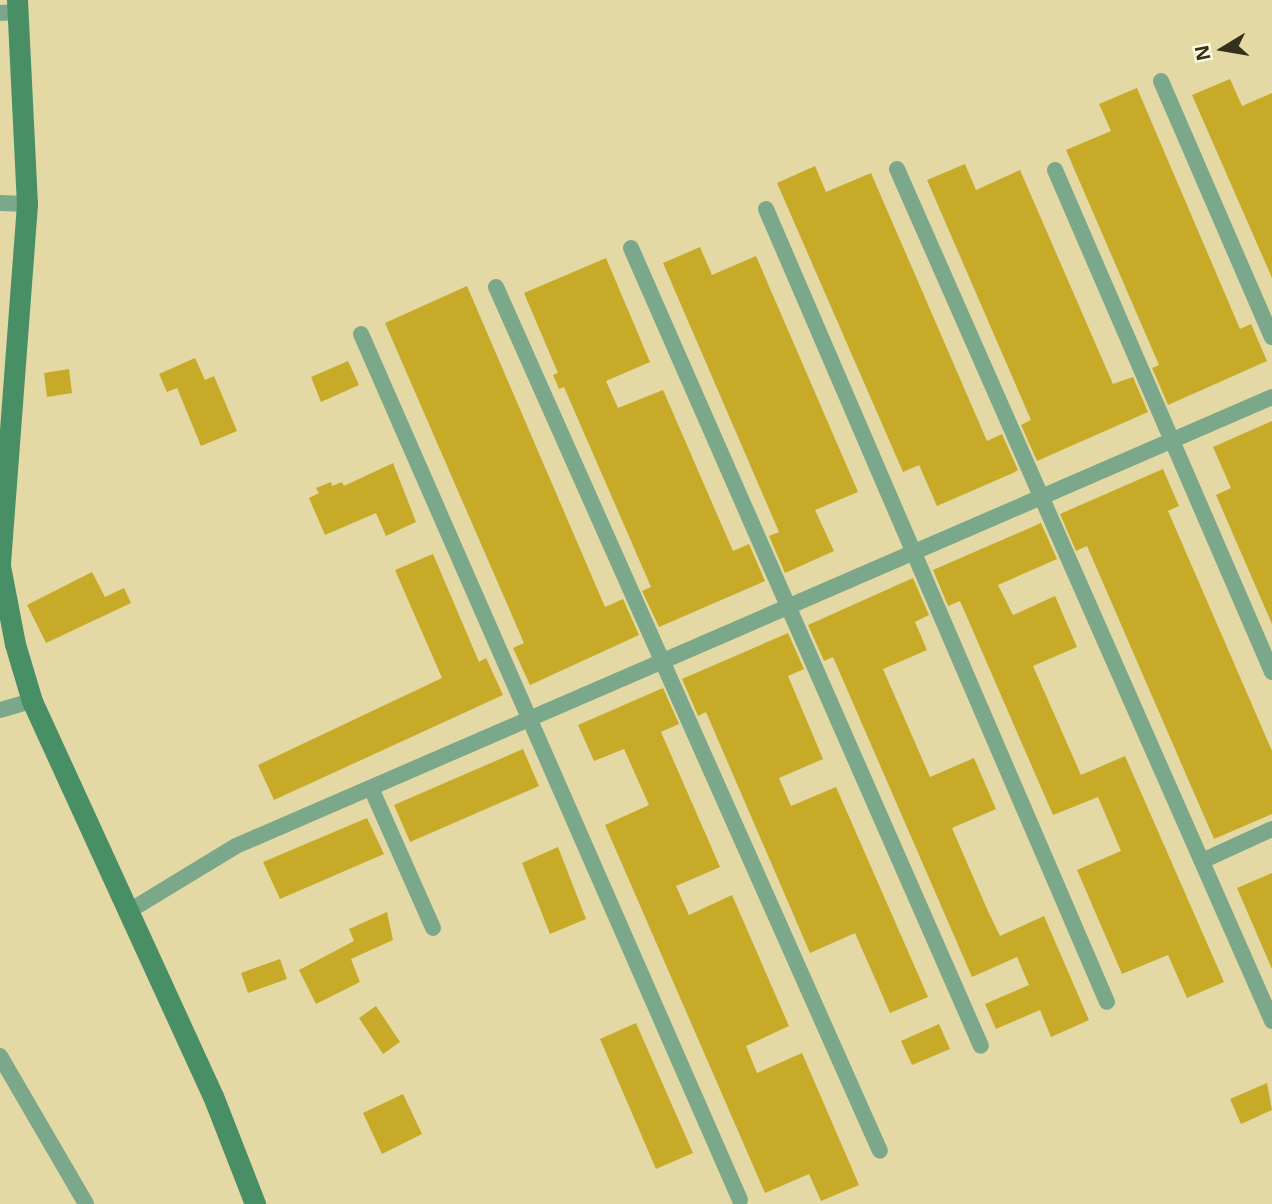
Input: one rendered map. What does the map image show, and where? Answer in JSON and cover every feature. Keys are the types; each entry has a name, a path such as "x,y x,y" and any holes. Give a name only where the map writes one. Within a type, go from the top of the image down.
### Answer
{"main road":[{"path":"12,9 27,204 1,566 32,701 214,1097 255,1204"}],"street":[{"path":"1161,81 1272,337"},
{"path":"897,169 1272,1021"},
{"path":"1055,170 1272,672"},
{"path":"0,203 27,204"},
{"path":"766,209 1107,1002"},
{"path":"631,248 981,1046"},
{"path":"496,287 880,1151"},
{"path":"360,334 740,1200"},
{"path":"129,911 236,846 1043,500 1272,397"},
{"path":"0,710 32,701"},
{"path":"372,788 433,929"},
{"path":"1202,861 1272,829"},
{"path":"0,1056 86,1204"}],"building":[{"path":"1230,79 1242,106 1272,93 1272,278 1192,95"},
{"path":"1137,88 1240,329 1251,324 1267,361 1168,405 1152,368 1159,365 1066,150 1111,131 1099,104"},
{"path":"965,164 976,190 1020,170 1113,384 1133,377 1148,412 1037,461 1021,425 1031,420 927,180"},
{"path":"815,166 826,192 871,173 987,441 1002,434 1018,470 937,506 919,465 903,472 777,183"},
{"path":"700,247 712,275 756,256 858,492 815,510 834,551 785,573 769,536 779,532 663,263"},
{"path":"606,258 650,362 606,381 618,408 663,390 733,551 749,544 765,581 659,627 642,591 651,587 564,387 559,389 553,375 558,373 524,293"},
{"path":"467,286 605,607 623,599 639,635 530,685 513,648 524,643 385,323"},
{"path":"195,358 205,380 214,376 237,431 201,446 177,388 167,392 159,374"},
{"path":"348,361 359,385 321,402 311,377"},
{"path":"69,369 72,393 47,397 44,373"},
{"path":"1272,421 1272,624 1216,495 1231,488 1213,447"},
{"path":"393,463 416,522 386,536 376,513 325,535 309,498 319,493 316,488 331,482 332,486 342,482 344,486"},
{"path":"1163,469 1179,506 1168,511 1272,751 1272,814 1214,839 1087,546 1076,551 1060,514"},
{"path":"1041,523 1057,559 998,585 1013,615 1055,596 1077,647 1033,666 1081,775 1125,756 1224,982 1187,998 1168,955 1122,974 1077,870 1121,851 1098,797 1053,815 960,601 948,606 933,570"},
{"path":"433,554 479,662 486,658 503,695 274,800 258,765 442,678 395,570"},
{"path":"92,572 105,597 124,588 131,603 46,643 27,605"},
{"path":"913,578 929,615 915,622 927,650 883,669 930,777 974,758 996,809 952,828 987,909 1000,936 1044,916 1089,1020 1051,1037 1040,1010 996,1029 985,1004 1029,985 1017,957 972,977 833,657 824,661 808,625"},
{"path":"788,633 804,669 788,676 823,759 779,778 791,806 836,787 928,997 890,1013 855,933 810,953 706,712 698,716 682,679"},
{"path":"663,688 679,724 661,732 720,867 676,886 689,915 732,895 789,1026 746,1046 757,1073 802,1053 859,1185 821,1201 809,1174 765,1193 605,825 649,805 624,749 594,761 578,725"},
{"path":"523,749 539,786 410,842 394,805"},
{"path":"367,818 384,854 280,899 263,862"},
{"path":"558,847 586,919 550,934 522,863"},
{"path":"1272,873 1272,969 1237,888"},
{"path":"387,912 393,940 351,959 360,982 316,1004 299,970 354,941 349,929"},
{"path":"280,959 287,979 248,993 241,973"},
{"path":"376,1006 400,1042 383,1054 359,1018"},
{"path":"636,1023 693,1153 656,1169 600,1039"},
{"path":"939,1024 950,1049 912,1065 901,1041"},
{"path":"1267,1083 1272,1110 1241,1124 1230,1099"},
{"path":"403,1094 422,1134 382,1154 363,1113"}]}
